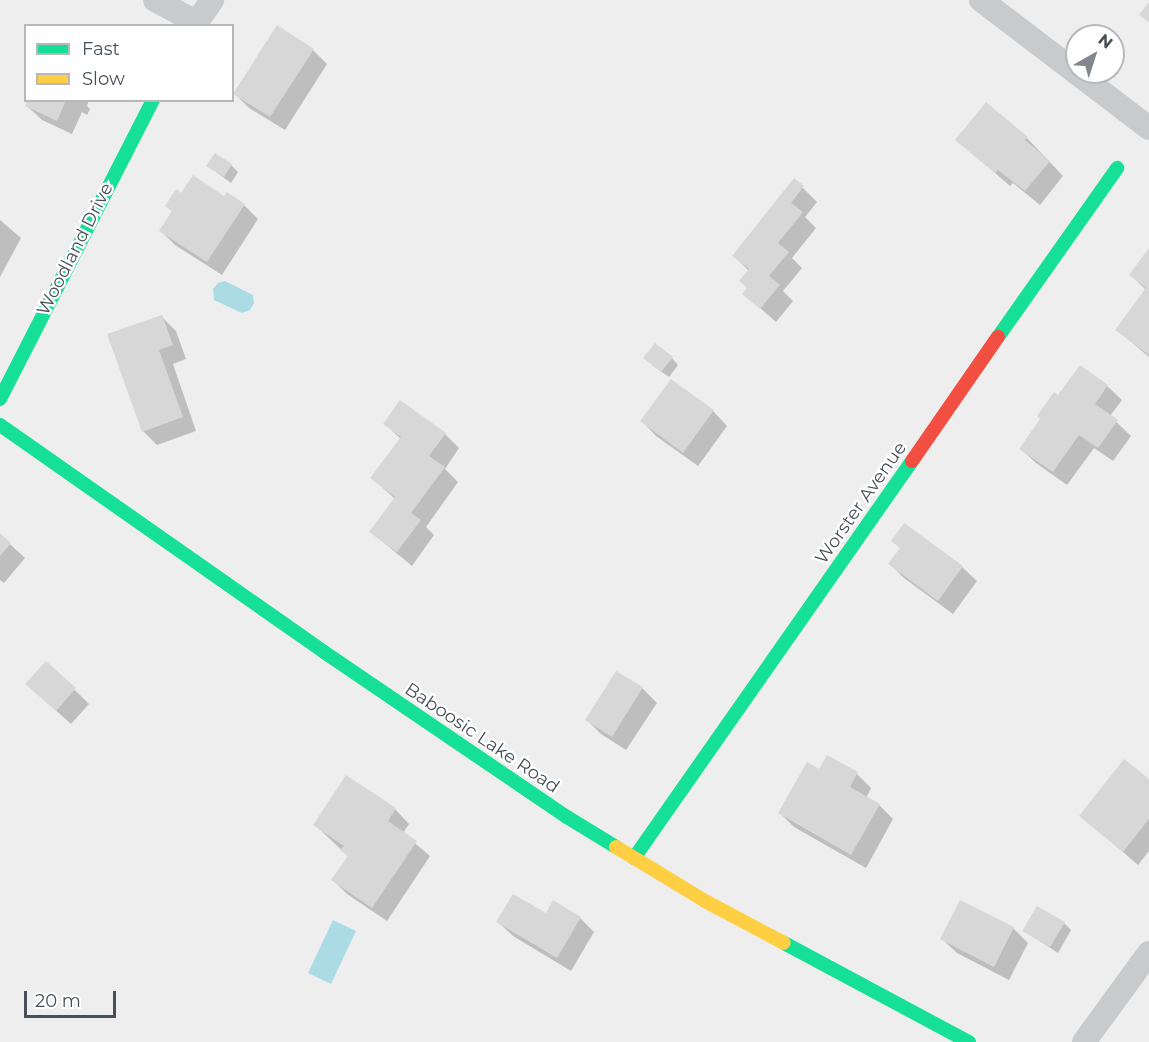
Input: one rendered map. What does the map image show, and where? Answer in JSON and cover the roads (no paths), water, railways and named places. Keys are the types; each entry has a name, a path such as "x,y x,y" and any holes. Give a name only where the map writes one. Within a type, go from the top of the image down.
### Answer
{"street":[{"path":"155,0 195,23 212,0"},
{"path":"981,0 1149,128"},
{"name":"Woodland Drive","path":"0,399 152,102"},
{"name":"Worster Avenue","path":"634,858 1117,168"},
{"name":"Baboosic Lake Road","path":"0,425 520,787 714,906 969,1042"},
{"path":"1084,1042 1149,953"}],"water":[{"path":"225,281 253,295 254,303 250,310 242,313 214,300 213,289 218,283"},
{"path":"333,920 356,931 331,984 308,973"}]}
